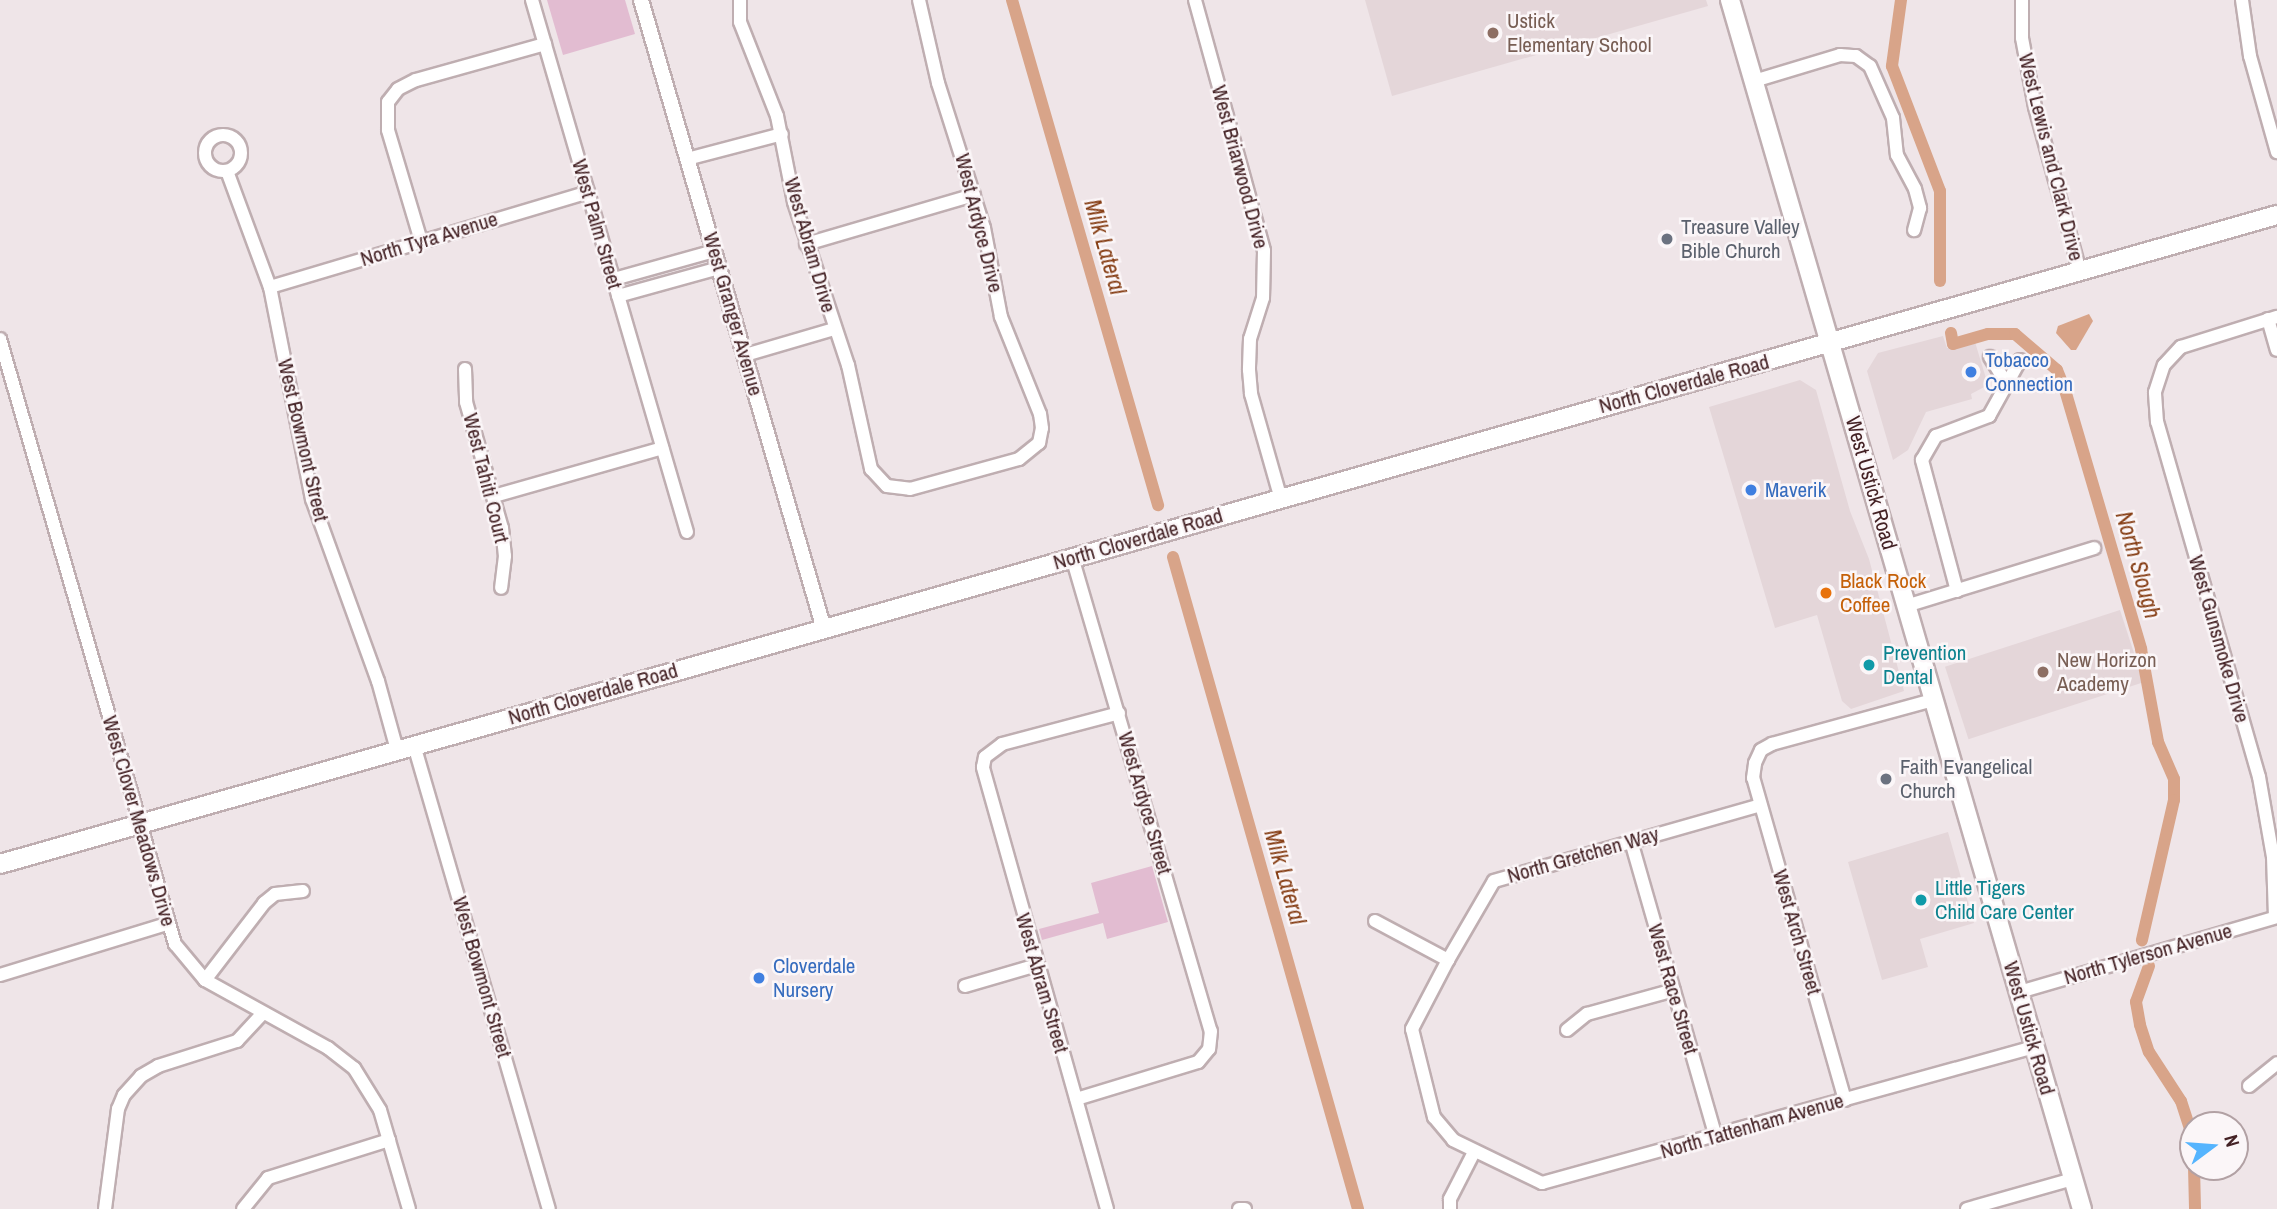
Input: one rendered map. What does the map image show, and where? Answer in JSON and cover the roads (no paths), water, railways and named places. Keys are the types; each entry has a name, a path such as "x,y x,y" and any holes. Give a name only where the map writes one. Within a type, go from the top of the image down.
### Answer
{"main road":[{"name":"West Ustick Road","path":"1730,0 2082,1209"},
{"name":"North Cloverdale Road","path":"0,864 2277,215"}],"street":[{"name":"West Palm Street","path":"532,0 687,532"},
{"name":"West Granger Avenue","path":"641,0 824,629"},
{"name":"West Abram Drive","path":"740,0 740,22 782,134 806,244 848,365 871,469 887,486"},
{"name":"West Ardyce Drive","path":"887,486 910,489 1019,459 1039,443 1040,414 1007,337 974,195 937,83 919,0"},
{"name":"West Briarwood Drive","path":"1195,0 1264,251 1263,298 1250,339 1249,370 1251,394 1281,499"},
{"name":"West Lewis and Clark Drive","path":"2022,0 2022,38 2035,107 2080,271"},
{"path":"2242,0 2250,56 2277,152"},
{"path":"421,241 388,130 387,102 398,89 416,80 545,44"},
{"path":"1754,80 1840,55 1856,56 1870,66 1893,118 1896,155 1915,189 1920,208 1914,230"},
{"path":"687,159 782,134"},
{"name":"West Bowmont Street","path":"227,171 270,287 312,499 378,681 406,747 549,1209"},
{"name":"North Tyra Avenue","path":"270,287 588,192"},
{"path":"806,244 974,195"},
{"path":"614,279 714,251"},
{"path":"618,296 719,268"},
{"path":"2273,318 2277,350"},
{"name":"West Gunsmoke Drive","path":"2273,318 2204,336 2181,347 2164,365 2155,392 2157,422 2259,777 2273,857 2276,917"},
{"path":"745,355 834,329"},
{"name":"West Clover Meadows Drive","path":"0,339 167,924 182,956 205,980 354,1068 375,1098 409,1209"},
{"path":"1990,357 2007,384"},
{"path":"1956,591 1922,460 1936,436 1989,416 2020,360"},
{"name":"West Tahiti Court","path":"465,369 466,402 494,496 505,556 501,588"},
{"path":"494,496 663,448"},
{"path":"1906,606 2094,548"},
{"name":"West Ardyce Street","path":"1072,557 1211,1031 1209,1049 1198,1062 1076,1099"},
{"name":"West Arch Street","path":"1845,1100 1760,805 1753,778 1755,763 1761,750 1772,744 1933,700"},
{"name":"West Abram Street","path":"1107,1209 983,778 985,757 1002,744 1119,713"},
{"name":"North Gretchen Way","path":"1474,1152 1452,1140 1434,1117 1413,1046 1417,1016 1494,881 1760,805"},
{"name":"West Race Street","path":"1631,841 1716,1137"},
{"path":"205,980 264,903 275,894 303,891"},
{"name":"North Tylerson Avenue","path":"2019,992 2276,917"},
{"path":"1375,921 1448,960"},
{"path":"0,975 167,924"},
{"path":"965,986 1037,965"},
{"path":"1567,1030 1587,1014 1674,989"},
{"path":"105,1209 118,1109 124,1095 141,1076 158,1066 237,1041 263,1013"},
{"name":"North Tattenham Avenue","path":"1474,1152 1542,1183 1716,1137 2034,1046"},
{"path":"2249,1086 2277,1063"},
{"path":"243,1209 255,1189 284,1170 389,1140"},
{"path":"1450,1209 1450,1199 1474,1152"},
{"path":"1967,1209 2073,1179"},
{"path":"1239,1209 1245,1209"}],"waterway":[{"name":"Milk Lateral","path":"1012,0 1158,505"},
{"name":"North Slough","path":"1901,0 1892,66 1940,191 1940,281"},
{"name":"North Slough","path":"1951,333 1953,344 1988,334 2015,334 2057,370 2065,390 2141,649 2158,742 2174,779 2174,800 2142,940"},
{"name":"Milk Lateral","path":"1173,557 1358,1209"},
{"name":"North Slough","path":"2149,966 2136,1002 2140,1025 2149,1052 2181,1101 2184,1111"},
{"name":"North Slough","path":"2194,1181 2195,1209"}],"place":[{"name":"Ustick Elementary School","path":"1493,33"},
{"name":"Treasure Valley Bible Church","path":"1667,239"},
{"name":"Tobacco Connection","path":"1971,372"},
{"name":"Maverik","path":"1751,490"},
{"name":"Black Rock Coffee","path":"1826,593"},
{"name":"Prevention Dental","path":"1869,665"},
{"name":"New Horizon Academy","path":"2043,672"},
{"name":"Faith Evangelical Church","path":"1886,779"},
{"name":"Little Tigers Child Care Center","path":"1921,900"},
{"name":"Cloverdale Nursery","path":"759,978"}]}
